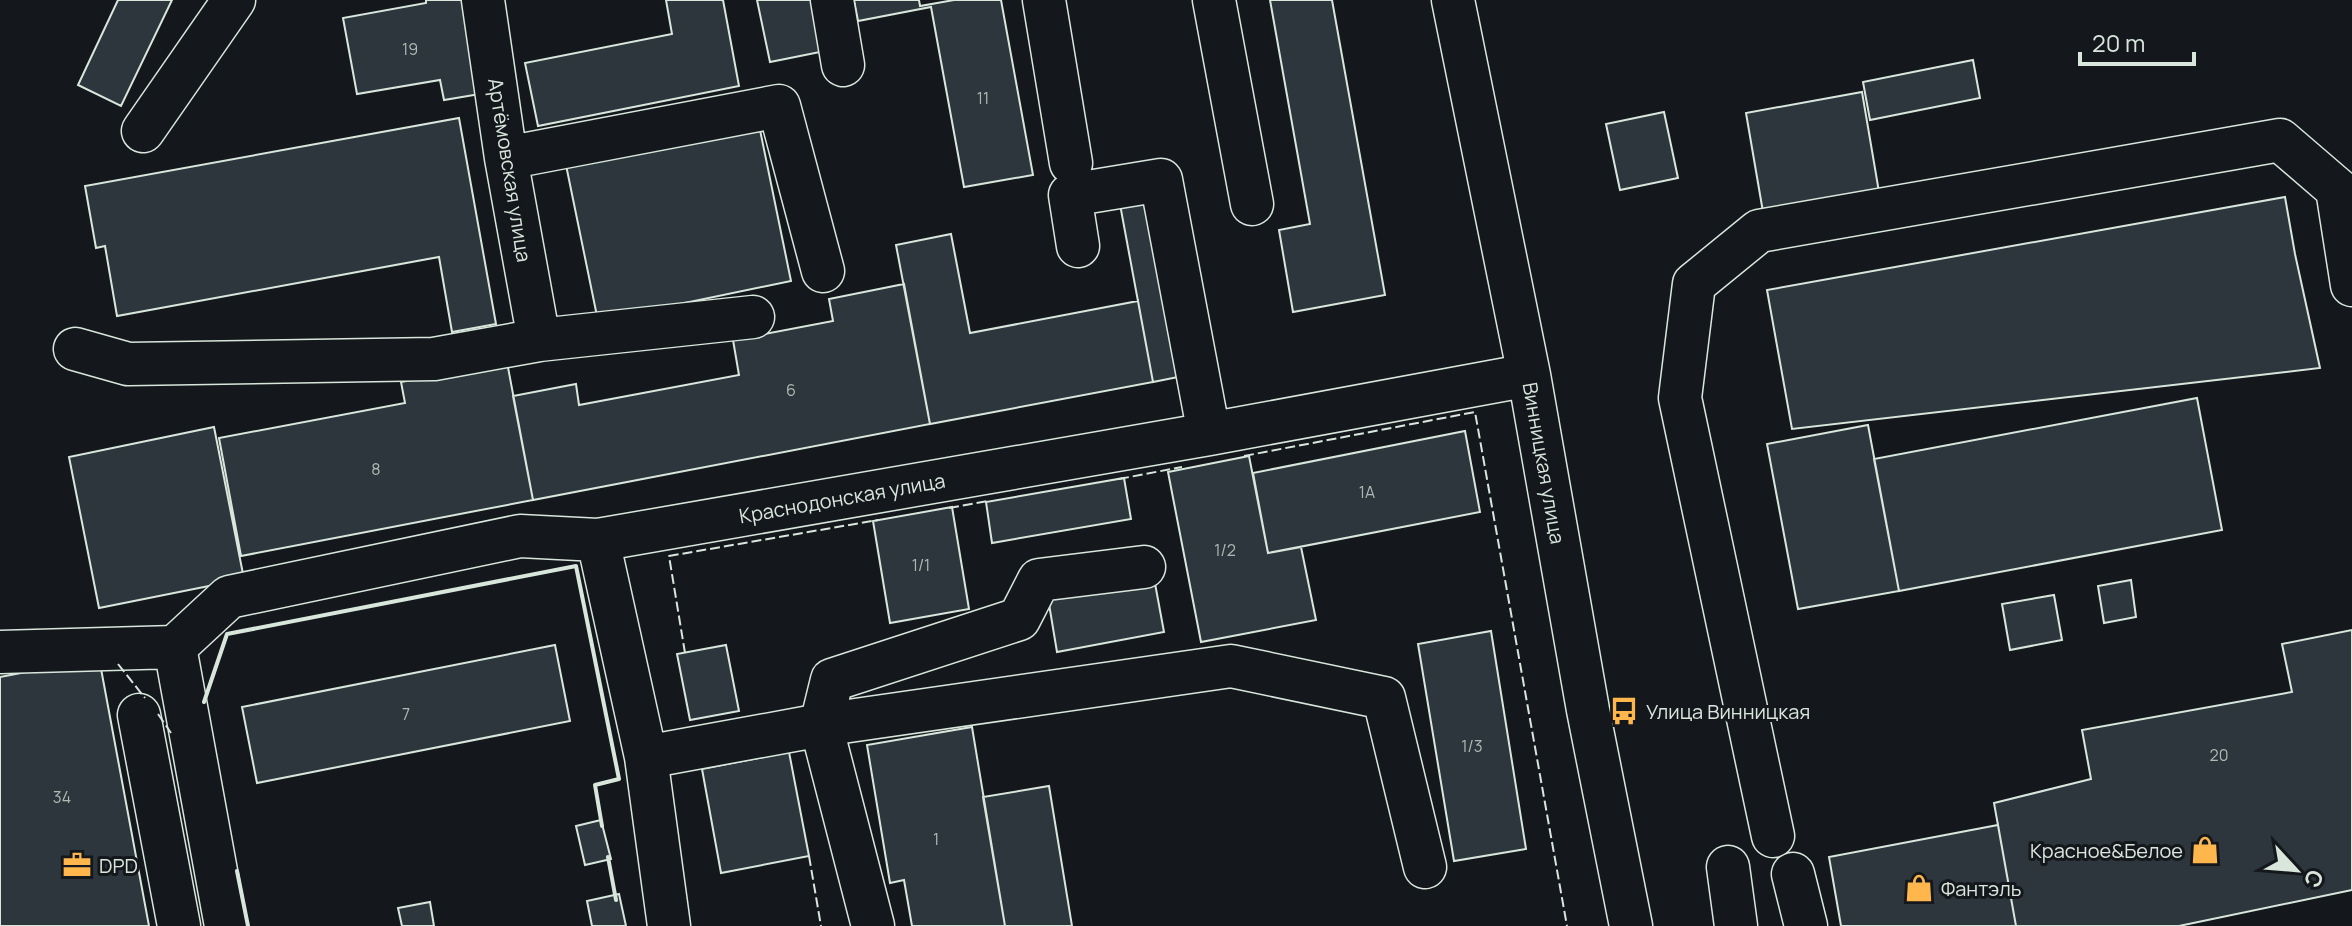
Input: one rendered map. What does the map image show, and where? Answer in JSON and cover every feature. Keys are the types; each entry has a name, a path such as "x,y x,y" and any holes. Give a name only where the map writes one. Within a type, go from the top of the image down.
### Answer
{"street":[{"path":"143,131 234,0"},
{"name":"Артёмовская улица","path":"483,0 506,158 539,340"},
{"path":"832,0 843,65"},
{"path":"1044,0 1071,163"},
{"path":"1214,0 1252,204"},
{"name":"Винницкая улица","path":"1453,0 1529,375 1588,710 1631,926"},
{"path":"506,158 779,106 823,271"},
{"path":"1773,836 1680,398 1694,284 1759,231 2280,140 2337,189 2352,285"},
{"path":"1078,246 1070,195 1161,180 1209,434"},
{"path":"75,349 128,364 434,359 539,340 753,317"},
{"name":"Краснодонская улица","path":"175,647 229,597 520,536 598,540 1529,375"},
{"path":"598,540 646,757 669,926"},
{"path":"873,926 821,725 832,680 1019,619 1039,580 1144,567"},
{"path":"0,652 175,647 226,926"},
{"path":"646,757 821,725 1231,666 1384,698 1425,867"},
{"path":"139,715 179,926"},
{"path":"1728,867 1736,926"},
{"path":"1793,874 1806,926"}],"building":[{"path":"118,0 172,0 121,106 78,85"},
{"path":"426,0 464,0 480,94 444,100 440,80 357,94 343,18 426,3"},
{"path":"666,0 723,0 739,86 538,126 525,63 672,34"},
{"path":"757,0 814,0 825,51 770,62"},
{"path":"854,0 919,0 920,6 954,0 1001,0 1033,175 964,187 931,7 858,21"},
{"path":"1270,0 1332,0 1385,295 1293,312 1279,230 1310,224"},
{"path":"1973,60 1980,98 1870,120 1863,82"},
{"path":"1862,92 1879,192 1763,212 1746,113"},
{"path":"1664,112 1678,178 1620,190 1606,124"},
{"path":"459,118 496,324 452,332 439,257 117,316 105,246 96,248 85,186"},
{"path":"759,125 791,281 598,321 566,165"},
{"path":"1153,192 1188,375 1153,382 1119,199"},
{"path":"2285,197 2320,368 1792,429 1767,290"},
{"path":"951,234 970,333 1138,301 1153,382 930,424 896,245"},
{"path":"904,284 930,424 533,500 513,396 576,384 579,405 739,375 733,340 833,321 829,299"},
{"path":"507,362 533,500 241,556 219,438 405,403 401,382"},
{"path":"2197,398 2222,530 1899,591 1874,459"},
{"path":"1868,425 1899,591 1798,609 1767,444"},
{"path":"214,427 244,579 99,608 69,457"},
{"path":"1465,431 1480,512 1268,553 1253,473"},
{"path":"1249,456 1268,553 1301,547 1316,620 1201,642 1168,472"},
{"path":"1124,478 1131,519 992,543 986,502"},
{"path":"952,507 969,609 890,623 873,521"},
{"path":"1154,578 1164,632 1057,652 1048,598"},
{"path":"2131,580 2136,617 2104,623 2098,586"},
{"path":"2054,595 2062,640 2010,650 2002,604"},
{"path":"2352,630 2352,890 2179,926 2016,926 1994,803 2091,779 2082,730 2292,692 2282,644"},
{"path":"1491,631 1526,849 1454,861 1418,644"},
{"path":"555,645 570,721 257,783 242,707"},
{"path":"726,645 739,711 690,720 677,654"},
{"path":"99,658 149,926 0,926 0,677"},
{"path":"972,727 1005,926 912,926 904,880 890,883 867,745"},
{"path":"789,752 809,856 721,873 702,769"},
{"path":"1049,786 1072,926 1005,926 983,797"},
{"path":"601,820 611,859 585,865 576,826"},
{"path":"1998,825 2016,926 1841,926 1829,857"},
{"path":"619,894 626,926 592,926 587,901"},
{"path":"430,902 434,926 402,926 398,908"}],"fence":[{"path":"1244,456 1475,412 1567,926"},
{"path":"1119,479 1182,467"},
{"path":"949,508 988,501"},
{"path":"685,653 669,556 878,520"},
{"path":"118,664 145,698"},
{"path":"158,714 171,733"},
{"path":"809,856 821,926"}],"wall":[{"path":"204,702 227,634 576,566 619,779 595,785 602,826"},
{"path":"608,857 616,900"},
{"path":"237,871 248,926"}],"place":[{"name":"Улица Винницкая","path":"1624,711"},
{"name":"Красное&Белое","path":"2205,850"},
{"name":"DPD","path":"77,865"},
{"name":"Фантэль","path":"1919,888"}]}
